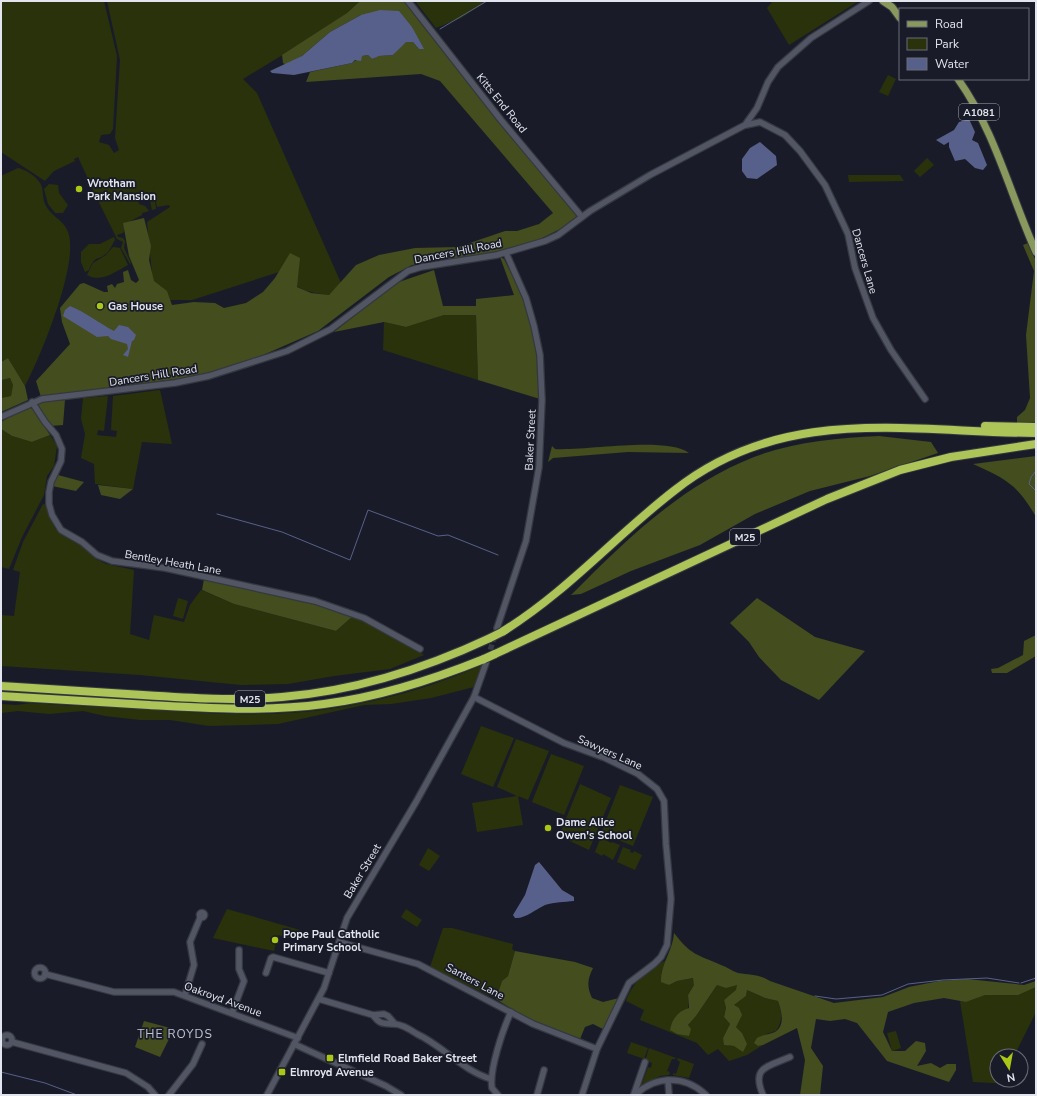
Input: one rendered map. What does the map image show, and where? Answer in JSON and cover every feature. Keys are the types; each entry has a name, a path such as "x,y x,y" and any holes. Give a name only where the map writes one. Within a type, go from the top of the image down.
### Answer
{"highway":[{"name":"M25","path":"900,428 922,425 1036,427"},
{"name":"M25","path":"1,686 194,698 243,699 282,697 345,688 398,675 438,662 490,638 500,630 527,616 560,591 644,515 676,489 722,460 765,442 804,432 839,428 900,428 1036,433"},
{"name":"M25","path":"1,696 199,708 284,708 344,701 390,691 432,679 485,661 494,654 813,505 893,473 951,456 1036,444"},
{"name":"M25","path":"893,473 901,473 977,457 1036,450"}],"main road":[{"path":"883,1 891,4 899,16"},
{"name":"A1081","path":"959,80 974,102 988,131 1022,221 1036,252"}],"street":[{"name":"Kitts End Road","path":"408,1 502,120 582,217"},
{"name":"Dancers Hill Road","path":"1,416 32,402 53,397 131,390 176,383 209,376 251,363 287,351 314,339 350,316 408,271 421,267 506,253 552,239 582,217 650,175 745,125 753,115 768,82 778,67 811,38 866,2"},
{"name":"Dancers Lane","path":"753,115 760,122 786,135 825,185 848,234 855,268 873,318 891,350 924,399"},
{"path":"745,125 760,122"},
{"name":"Baker Street","path":"500,630 526,541 539,467 542,400 540,355 534,326 526,298 506,253"},
{"name":"Bentley Heath Lane","path":"32,402 45,422 56,435 62,449 61,461 51,482 49,492 49,504 52,515 60,530 82,542 98,555 112,561 165,568 315,601 364,618 420,649"},
{"name":"Baker Street","path":"267,1095 319,999 345,922 353,905 400,830 474,697 485,661"},
{"name":"Sawyers Lane","path":"474,697 564,743 628,769 648,781 661,794 665,805 665,830 671,899 667,945 661,958 629,983 597,1049"},
{"path":"185,995 194,964 190,942 200,918"},
{"name":"Santers Lane","path":"339,942 418,964 533,1024 597,1049"},
{"path":"232,1013 244,980 239,969 239,950"},
{"path":"266,973 273,956 329,973"},
{"name":"Oakroyd Avenue","path":"45,974 114,992 166,991 185,995 298,1038"},
{"path":"319,999 373,1015 388,1016 394,1024"},
{"path":"498,1095 492,1088 491,1079 504,1028 511,1012"},
{"path":"373,1015 378,1022 383,1024 394,1024 422,1036 477,1075 491,1079"},
{"path":"12,1042 126,1073 148,1086 155,1095"},
{"path":"169,1095 193,1064 202,1044"},
{"path":"294,1044 386,1086 401,1095"},
{"path":"582,1095 597,1049"},
{"path":"763,1095 758,1081 760,1072 764,1068 790,1057"},
{"path":"634,1095 645,1062"},
{"path":"537,1095 544,1070"},
{"path":"634,1095 649,1085 668,1080 688,1083 706,1095"},
{"path":"668,1080 669,1095"}],"green space":[{"path":"1,1 104,1 117,56 113,129 110,134 101,135 99,142 109,145 114,153 119,150 115,138 120,60 107,1 360,1 347,13 309,39 243,79 257,93 341,283 329,295 320,294 302,289 279,272 192,300 169,300 153,284 147,222 170,207 169,205 157,207 153,187 156,209 152,210 148,192 137,195 139,204 145,206 149,211 142,213 142,215 127,223 123,233 117,235 125,241 124,248 131,263 130,264 121,248 123,242 117,239 90,184 93,183 92,180 89,181 78,157 74,159 75,161 54,171 45,181 1,152"},
{"path":"360,1 405,1 577,216 562,228 538,240 491,253 412,265 389,277 318,331 252,360 198,376 41,397 36,381 70,344 62,322 60,308 80,284 84,283 104,292 108,292 107,286 112,284 115,288 117,284 124,282 123,272 128,270 131,280 136,283 139,280 129,256 123,223 144,218 151,246 149,260 154,281 167,291 172,305 194,302 215,303 224,308 246,303 263,292 275,278 290,253 300,258 297,287 311,293 329,295 356,265 379,255 415,248 458,247 505,231 517,231 539,224 553,213 440,81 421,74 306,82 310,72 352,63 362,56 368,55 372,59 378,56 393,55 405,42 413,42 419,49 412,27 361,15 330,32 302,56 286,65 283,63 282,55 347,13"},
{"path":"415,1 487,1 461,18 436,28"},
{"path":"773,1 859,1 789,45 767,8"},
{"path":"888,75 896,79 888,96 879,92"},
{"path":"927,158 934,165 920,177 914,171"},
{"path":"18,168 34,176 41,185 45,204 50,212 66,228 70,246 64,287 57,310 32,373 25,386 8,358 1,362 1,176"},
{"path":"848,175 900,175 904,181 849,182"},
{"path":"49,184 58,185 59,193 68,205 63,213 55,213 48,204 44,189"},
{"path":"114,237 115,240 107,253 95,260 89,270 85,272 81,262 81,252 89,244 100,244"},
{"path":"1028,243 1036,261 1036,425 1017,425 1017,417 1025,410 1030,398 1026,335 1034,271 1023,245"},
{"path":"113,247 120,248 128,265 108,276 97,278 87,275 93,263 106,255"},
{"path":"500,257 504,259 517,284 531,319 535,337 539,372 540,399 478,380 476,315 444,315 406,327 384,322 334,332 396,283 434,270 443,306 476,306 476,299 514,295"},
{"path":"444,315 476,315 478,380 383,350 384,322 406,327"},
{"path":"8,358 25,386 28,400 1,412 1,398 11,396 13,385 10,378 2,380 1,362"},
{"path":"1,377 2,380 10,378 13,385 11,396 1,398"},
{"path":"160,390 172,444 142,442 133,489 95,484 94,464 81,458 85,434 81,419 83,398 108,396 104,431 98,430 97,435 116,437 117,431 111,430 113,396"},
{"path":"65,400 63,425 50,426 37,404 41,402"},
{"path":"28,407 33,409 50,435 32,442 12,436 1,429 1,422"},
{"path":"1,429 12,436 32,442 50,435 57,446 54,466 47,476 44,495 22,537 9,569 1,567"},
{"path":"879,436 931,442 938,453 870,476 810,491 755,514 700,545 631,571 581,594 571,595 633,535 655,517 702,483 727,469 754,457 800,444 847,438"},
{"path":"625,445 663,445 678,448 689,453 628,452 553,458 548,462 552,446 555,449 569,449"},
{"path":"1036,456 1036,517 1023,497 1010,484 973,464"},
{"path":"58,475 84,482 76,491 52,486"},
{"path":"98,485 133,489 120,499 101,495"},
{"path":"43,504 46,505 55,528 82,545 96,559 106,564 134,570 130,634 149,640 154,615 184,622 190,605 201,590 234,604 336,631 353,616 386,631 424,655 390,669 334,676 288,684 241,685 140,675 1,666 1,615 14,616 20,572 13,570 23,542"},
{"path":"204,579 299,599 353,616 336,631 234,604 202,590"},
{"path":"178,598 188,601 183,619 173,616"},
{"path":"757,598 815,637 865,651 819,700 781,680 759,657 749,642 730,623"},
{"path":"1036,635 1036,656 1007,673 992,673 991,669 998,668 1023,655 1024,641"},
{"path":"482,665 474,687 431,698 391,704 364,705 278,724 209,726 170,720 140,720 105,716 83,711 49,714 18,711 1,713 1,704 16,705 31,703 205,713 292,713 348,706 376,700 430,685"},
{"path":"481,726 514,738 493,787 461,774"},
{"path":"516,739 549,751 528,800 518,796 523,825 477,832 472,803 517,796 497,787"},
{"path":"551,754 584,766 564,815 532,802"},
{"path":"580,784 611,798 589,850 559,836"},
{"path":"620,785 653,797 633,846 601,833"},
{"path":"601,837 611,843 620,845 613,860 603,854 602,856 595,852"},
{"path":"623,847 631,850 630,852 633,853 634,851 642,855 635,870 617,862"},
{"path":"428,848 440,856 429,871 419,865"},
{"path":"227,909 300,930 299,935 293,939 278,935 274,951 213,938"},
{"path":"406,909 422,920 417,927 401,917"},
{"path":"443,928 452,928 513,944 512,949 515,951 508,976 502,981 496,999 430,967"},
{"path":"674,933 685,946 694,953 738,973 762,977 834,1003 883,997 909,987 939,981 967,979 1024,985 1036,981 1036,987 1018,995 985,995 966,1002 944,998 914,1003 888,1012 883,1032 892,1051 905,1051 916,1041 925,1043 926,1051 917,1066 931,1063 940,1068 947,1064 956,1064 956,1070 949,1082 887,1061 857,1023 845,1019 830,1021 816,1019 811,1048 823,1066 820,1095 800,1095 805,1060 797,1028 763,1045 758,1046 754,1043 757,1038 775,1032 781,1025 782,1017 778,1001 765,998 747,990 746,996 734,1005 739,1008 742,1015 736,1027 742,1033 747,1044 743,1052 734,1046 724,1045 723,1038 730,1024 724,1017 726,1008 724,1000 736,990 737,985 726,988 717,985 688,1025 691,1029 689,1036 677,1034 670,1030 672,1022 676,1016 689,1008 688,995 694,985 693,978 677,981 669,985 661,982 662,969 673,940"},
{"path":"515,951 575,962 593,968 588,983 592,998 603,1002 619,998 619,1001 603,1029 593,1024 585,1027 580,1039 526,1018 496,999 502,981 508,976"},
{"path":"665,961 661,973 669,985 677,981 694,978 694,985 688,995 688,1025 717,985 737,985 737,990 724,1000 726,1008 724,1017 730,1024 723,1038 729,1046 734,1046 742,1033 736,1027 734,1005 746,996 747,990 765,998 778,1001 781,1017 780,1024 776,1031 766,1034 758,1046 763,1045 747,1055 729,1061 718,1049 708,1055 697,1043 640,1020 644,1010 626,1001 628,995 641,977 653,967"},
{"path":"1036,987 1036,1012 1018,1048 989,1048 989,1083 973,1082 960,1001 966,1002 984,995 1018,994"},
{"path":"144,1021 174,1029 160,1057 135,1047"},
{"path":"896,1031 901,1048 892,1051 887,1033"},
{"path":"631,1042 648,1048 644,1059 627,1053"},
{"path":"649,1048 676,1058 672,1059 667,1071 670,1072 669,1075 660,1076 638,1088 639,1084 642,1084 648,1067 651,1068 652,1063 645,1061"},
{"path":"678,1058 694,1064 689,1078 673,1075 673,1073 676,1074 680,1062 677,1060"}],"water":[{"path":"380,10 399,11 412,27 424,49 419,49 413,42 406,42 393,55 379,56 372,59 368,55 362,56 361,61 355,60 352,63 294,75 272,73 270,71 302,56 330,32 361,15"},
{"path":"969,119 975,132 972,140 978,143 987,165 983,170 975,168 965,159 955,161 949,147 949,142 944,145 936,140 954,130 959,122"},
{"path":"760,142 776,156 777,165 757,179 747,178 742,171 742,159 750,148"},
{"path":"70,306 114,331 119,325 128,327 136,335 132,341 128,357 123,355 128,349 127,344 111,339 108,336 97,337 63,316 65,310"},
{"path":"539,862 562,890 574,897 574,901 545,905 527,915 515,918 513,915 525,895 535,865"}],"waterway":[{"path":"440,29 487,1"},
{"path":"1036,471 1031,477 1029,484 1036,491"},
{"path":"217,514 282,532 350,560 368,510 438,536 448,535 498,555"},
{"path":"815,996 836,999 882,995 908,984 943,980 987,978 1019,983"},
{"path":"1021,983 1036,978"},
{"path":"1,1072 45,1083 77,1095"}],"tunnel":[{"path":"488,658 495,634"}],"place":[{"name":"Wrotham Park Mansion","path":"79,189"},
{"name":"Gas House","path":"100,306"},
{"name":"Dame Alice Owen's School","path":"548,828"},
{"name":"Pope Paul Catholic Primary School","path":"275,940"},
{"name":"Elmfield Road Baker Street","path":"330,1058"},
{"name":"Elmroyd Avenue","path":"282,1072"}],"district":[{"name":"THE ROYDS","path":"175,1034"}]}
